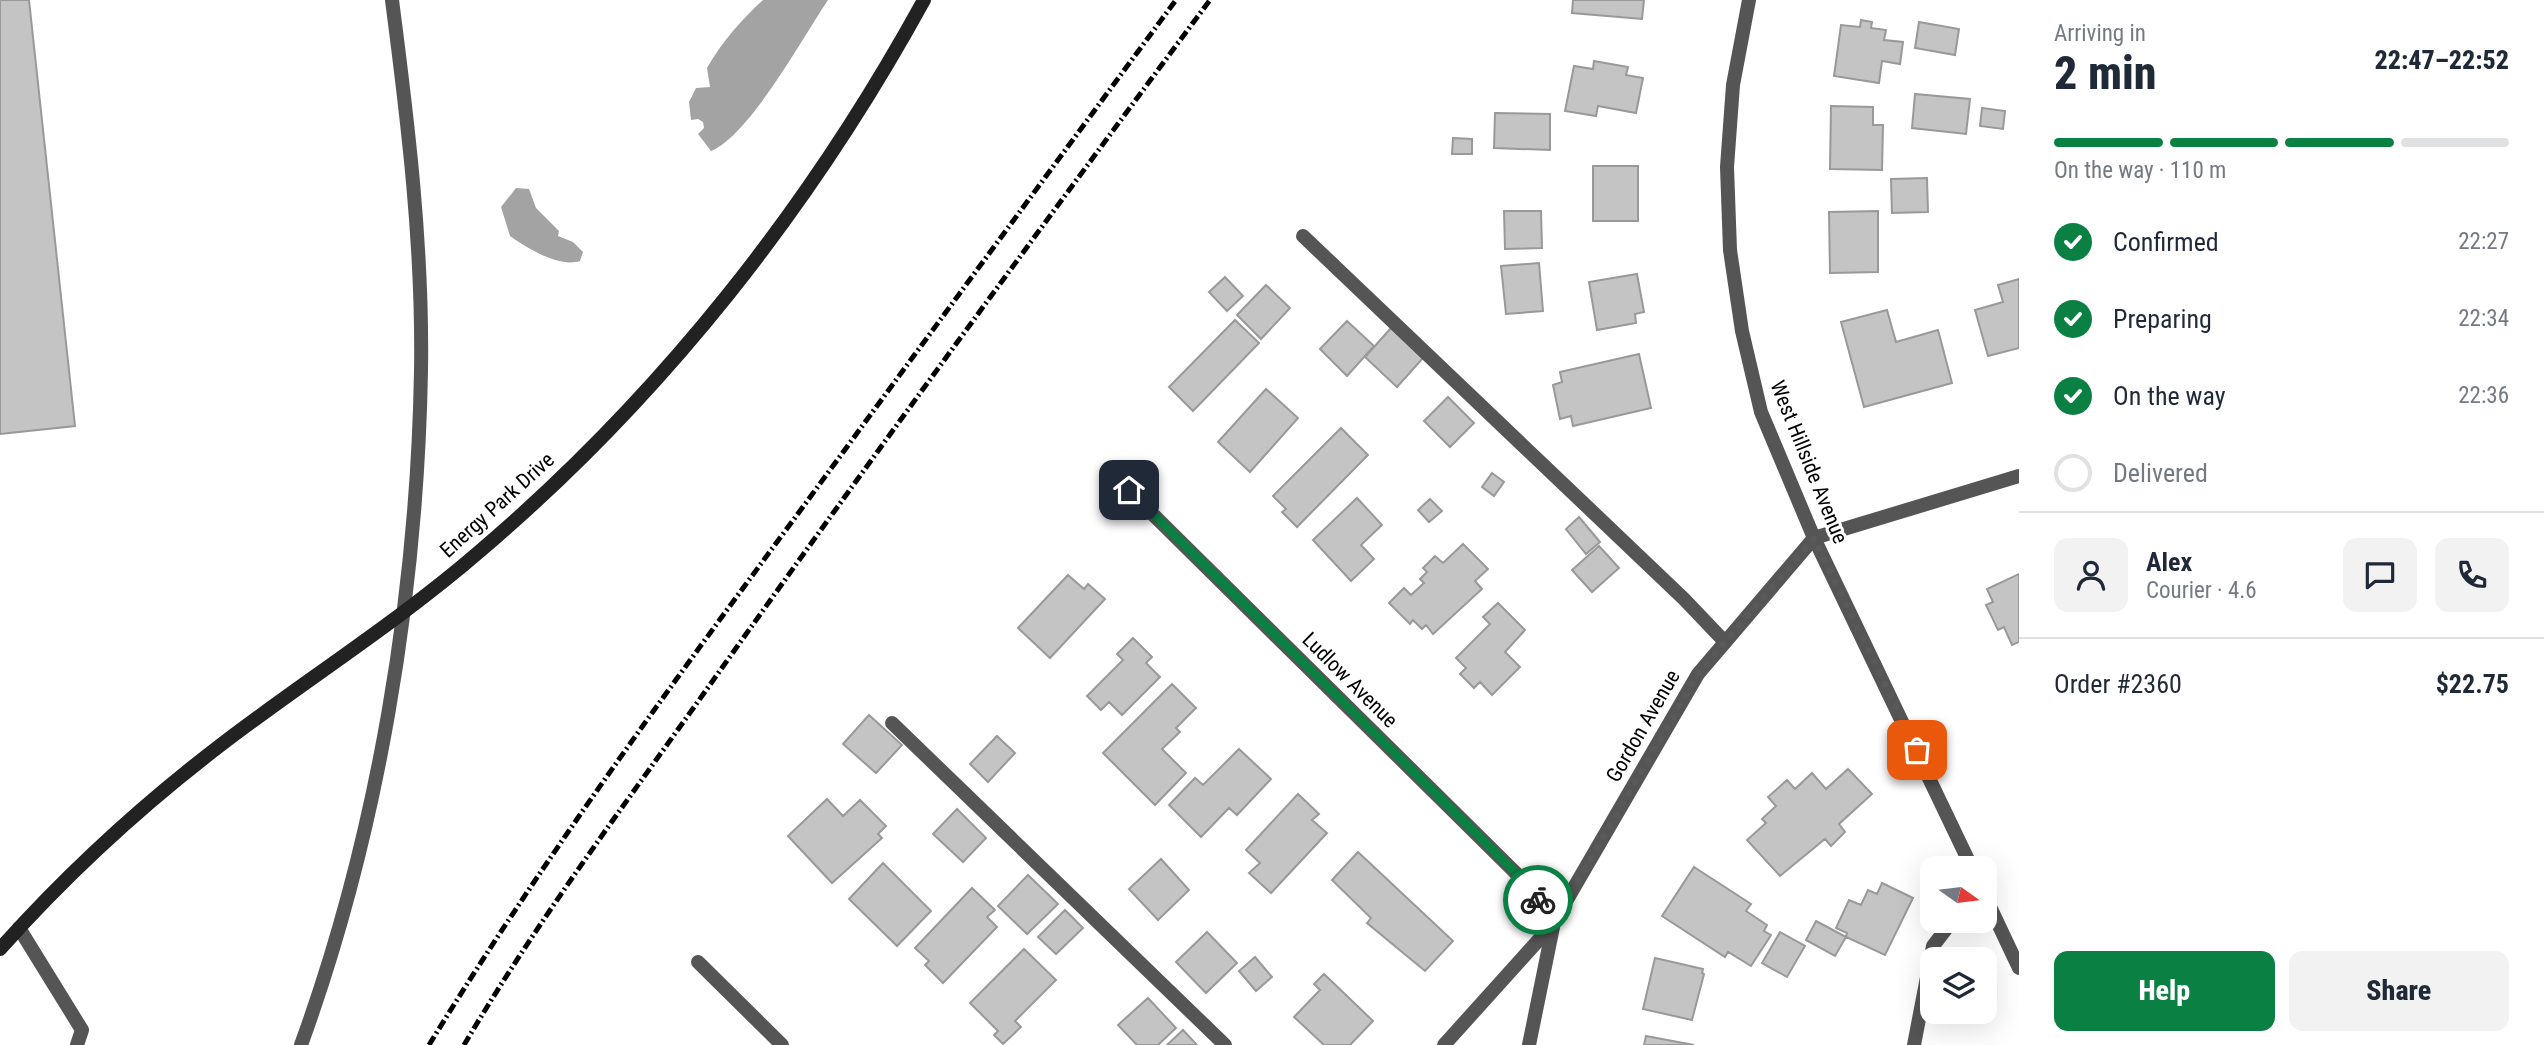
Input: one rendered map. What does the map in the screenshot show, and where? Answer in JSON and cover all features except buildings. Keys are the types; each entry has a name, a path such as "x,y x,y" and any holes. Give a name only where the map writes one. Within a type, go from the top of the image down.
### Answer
{"street":[{"path":"301,1045 335,935 373,785 404,613 416,477 421,370 413,191 392,0"},
{"name":"Energy Park Drive","path":"0,949 95,852 158,795 223,743 404,613 510,524 586,454 653,384 749,270 826,164 888,66 924,0"},
{"name":"West Hillside Avenue","path":"1749,0 1733,85 1727,167 1730,250 1742,331 1761,412 1814,538 1966,856"},
{"path":"1303,236 1684,599 1725,642"},
{"name":"Ludlow Avenue","path":"1110,472 1524,881 1554,922"},
{"path":"1814,538 2019,476"},
{"name":"Gordon Avenue","path":"1529,1045 1554,922 1698,674 1814,538"},
{"path":"892,723 1225,1045"},
{"path":"1997,921 2019,968"},
{"path":"1444,1045 1554,922"},
{"path":"19,928 82,1030 77,1045"},
{"path":"1914,1045 1933,946 1943,933"},
{"path":"698,962 782,1045"}],"shaded area":[{"path":"763,0 828,0 758,106 726,142 711,151 698,134 704,128 703,122 698,119 691,120 689,102 696,88 710,87 707,68 732,32"},
{"path":"516,188 529,189 536,208 559,231 558,236 573,242 583,252 580,261 563,262 553,259 510,236 501,207"}],"railway":[{"path":"429,1045 516,909 654,710 1176,0"},
{"path":"464,1045 555,903 620,810 901,419 1210,0"}],"way so far":[{"path":"1538,900 1554,922 1698,674 1814,538 1917,750"}],"route":[{"path":"1129,490 1524,881 1538,900"}]}
